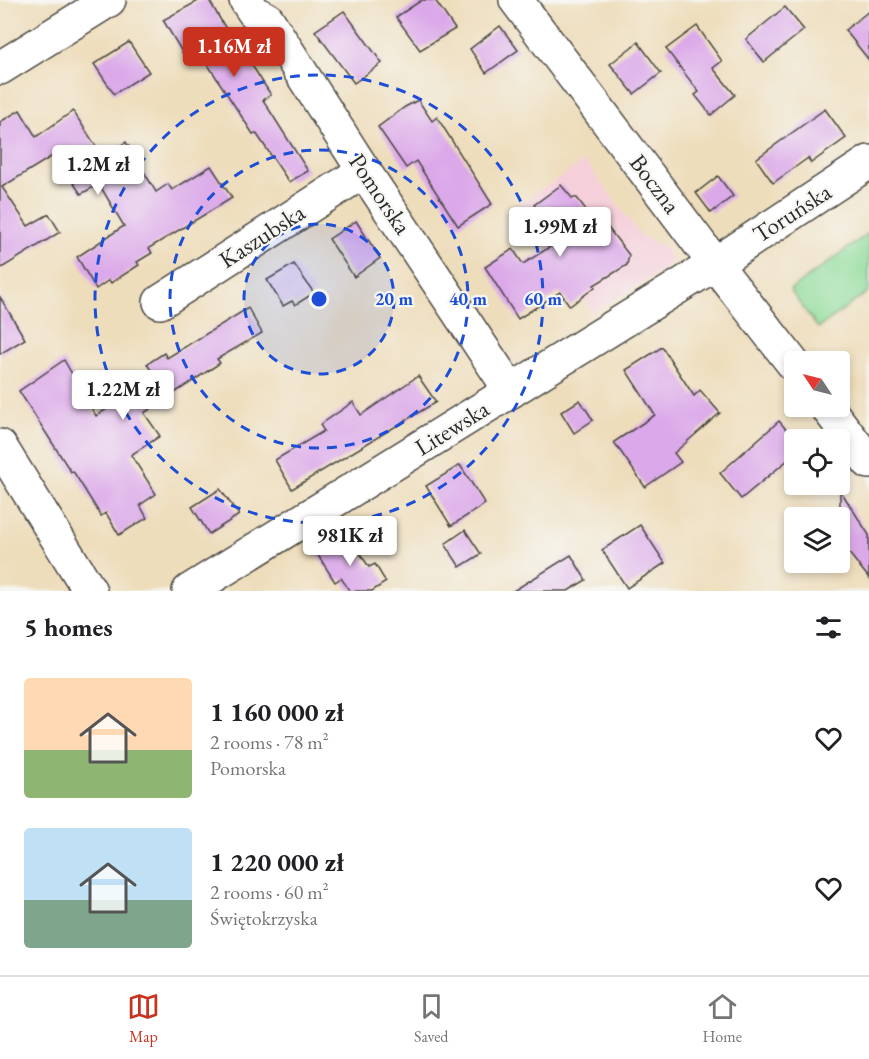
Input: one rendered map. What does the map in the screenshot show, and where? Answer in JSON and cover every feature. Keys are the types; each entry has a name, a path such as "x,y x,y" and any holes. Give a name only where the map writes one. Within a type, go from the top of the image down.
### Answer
{"street":[{"path":"0,68 109,0"},
{"name":"Boczna","path":"516,0 784,352"},
{"name":"Pomorska","path":"256,10 511,391"},
{"name":"Toruńska","path":"715,264 869,162"},
{"name":"Kaszubska","path":"160,302 364,171"},
{"name":"Litewska","path":"189,591 715,264"},
{"path":"834,417 869,462"},
{"path":"0,446 90,591"}],"shaded area":[{"path":"585,161 641,236 664,247 672,261 664,270 592,312 519,204"}],"green space":[{"path":"869,233 869,291 818,328 790,290"}],"building":[{"path":"200,0 209,0 236,46 239,45 271,95 263,100 308,171 289,182 256,133 253,134 201,54 188,62 163,20"},
{"path":"422,0 435,0 455,29 420,50 396,17"},
{"path":"785,7 804,30 764,62 746,39"},
{"path":"344,11 382,63 354,83 315,31"},
{"path":"869,11 869,60 845,30"},
{"path":"500,26 518,50 486,73 470,49"},
{"path":"697,26 722,61 713,68 735,95 711,115 695,95 699,92 666,49"},
{"path":"129,42 149,72 114,94 94,64"},
{"path":"638,42 661,73 634,94 610,64"},
{"path":"418,100 432,121 437,117 492,204 458,226 416,161 406,168 378,127"},
{"path":"825,109 846,138 811,163 808,158 773,183 756,159"},
{"path":"20,110 36,137 73,111 103,157 126,142 156,192 168,184 172,190 211,166 232,198 149,248 152,253 137,262 139,265 111,283 109,280 96,289 77,257 124,226 99,184 81,194 54,155 2,187 28,226 49,214 60,232 0,269 0,122"},
{"path":"718,176 733,196 711,213 696,193"},
{"path":"561,185 572,198 577,198 594,220 599,216 629,255 627,265 594,285 595,287 570,306 560,292 518,319 485,267 513,249 523,264 561,240 534,205"},
{"path":"356,221 380,258 354,277 329,239"},
{"path":"294,264 314,293 295,305 292,301 283,306 267,280"},
{"path":"0,297 25,339 0,354"},
{"path":"248,308 262,333 217,359 220,363 144,413 160,436 131,455 156,494 140,505 147,518 119,535 106,513 101,516 19,391 64,360 96,416 156,378 147,364 164,353 167,358"},
{"path":"662,347 694,396 700,390 720,413 674,453 681,462 645,487 614,442 655,415 626,370"},
{"path":"418,376 436,402 292,489 275,460 324,431 320,425 353,402 361,415"},
{"path":"580,400 593,420 574,433 561,412"},
{"path":"779,421 786,429 784,463 741,499 720,473"},
{"path":"460,465 485,504 451,526 426,486"},
{"path":"220,489 239,515 209,534 192,507"},
{"path":"840,495 843,495 869,535 869,578 850,554 850,507 840,507"},
{"path":"640,525 665,563 627,588 602,550"},
{"path":"465,530 481,554 460,567 445,544"},
{"path":"340,537 345,546 352,541 369,567 375,564 386,582 372,591 350,591 341,578 335,582 316,552"},
{"path":"571,555 586,580 568,591 513,591"}]}
